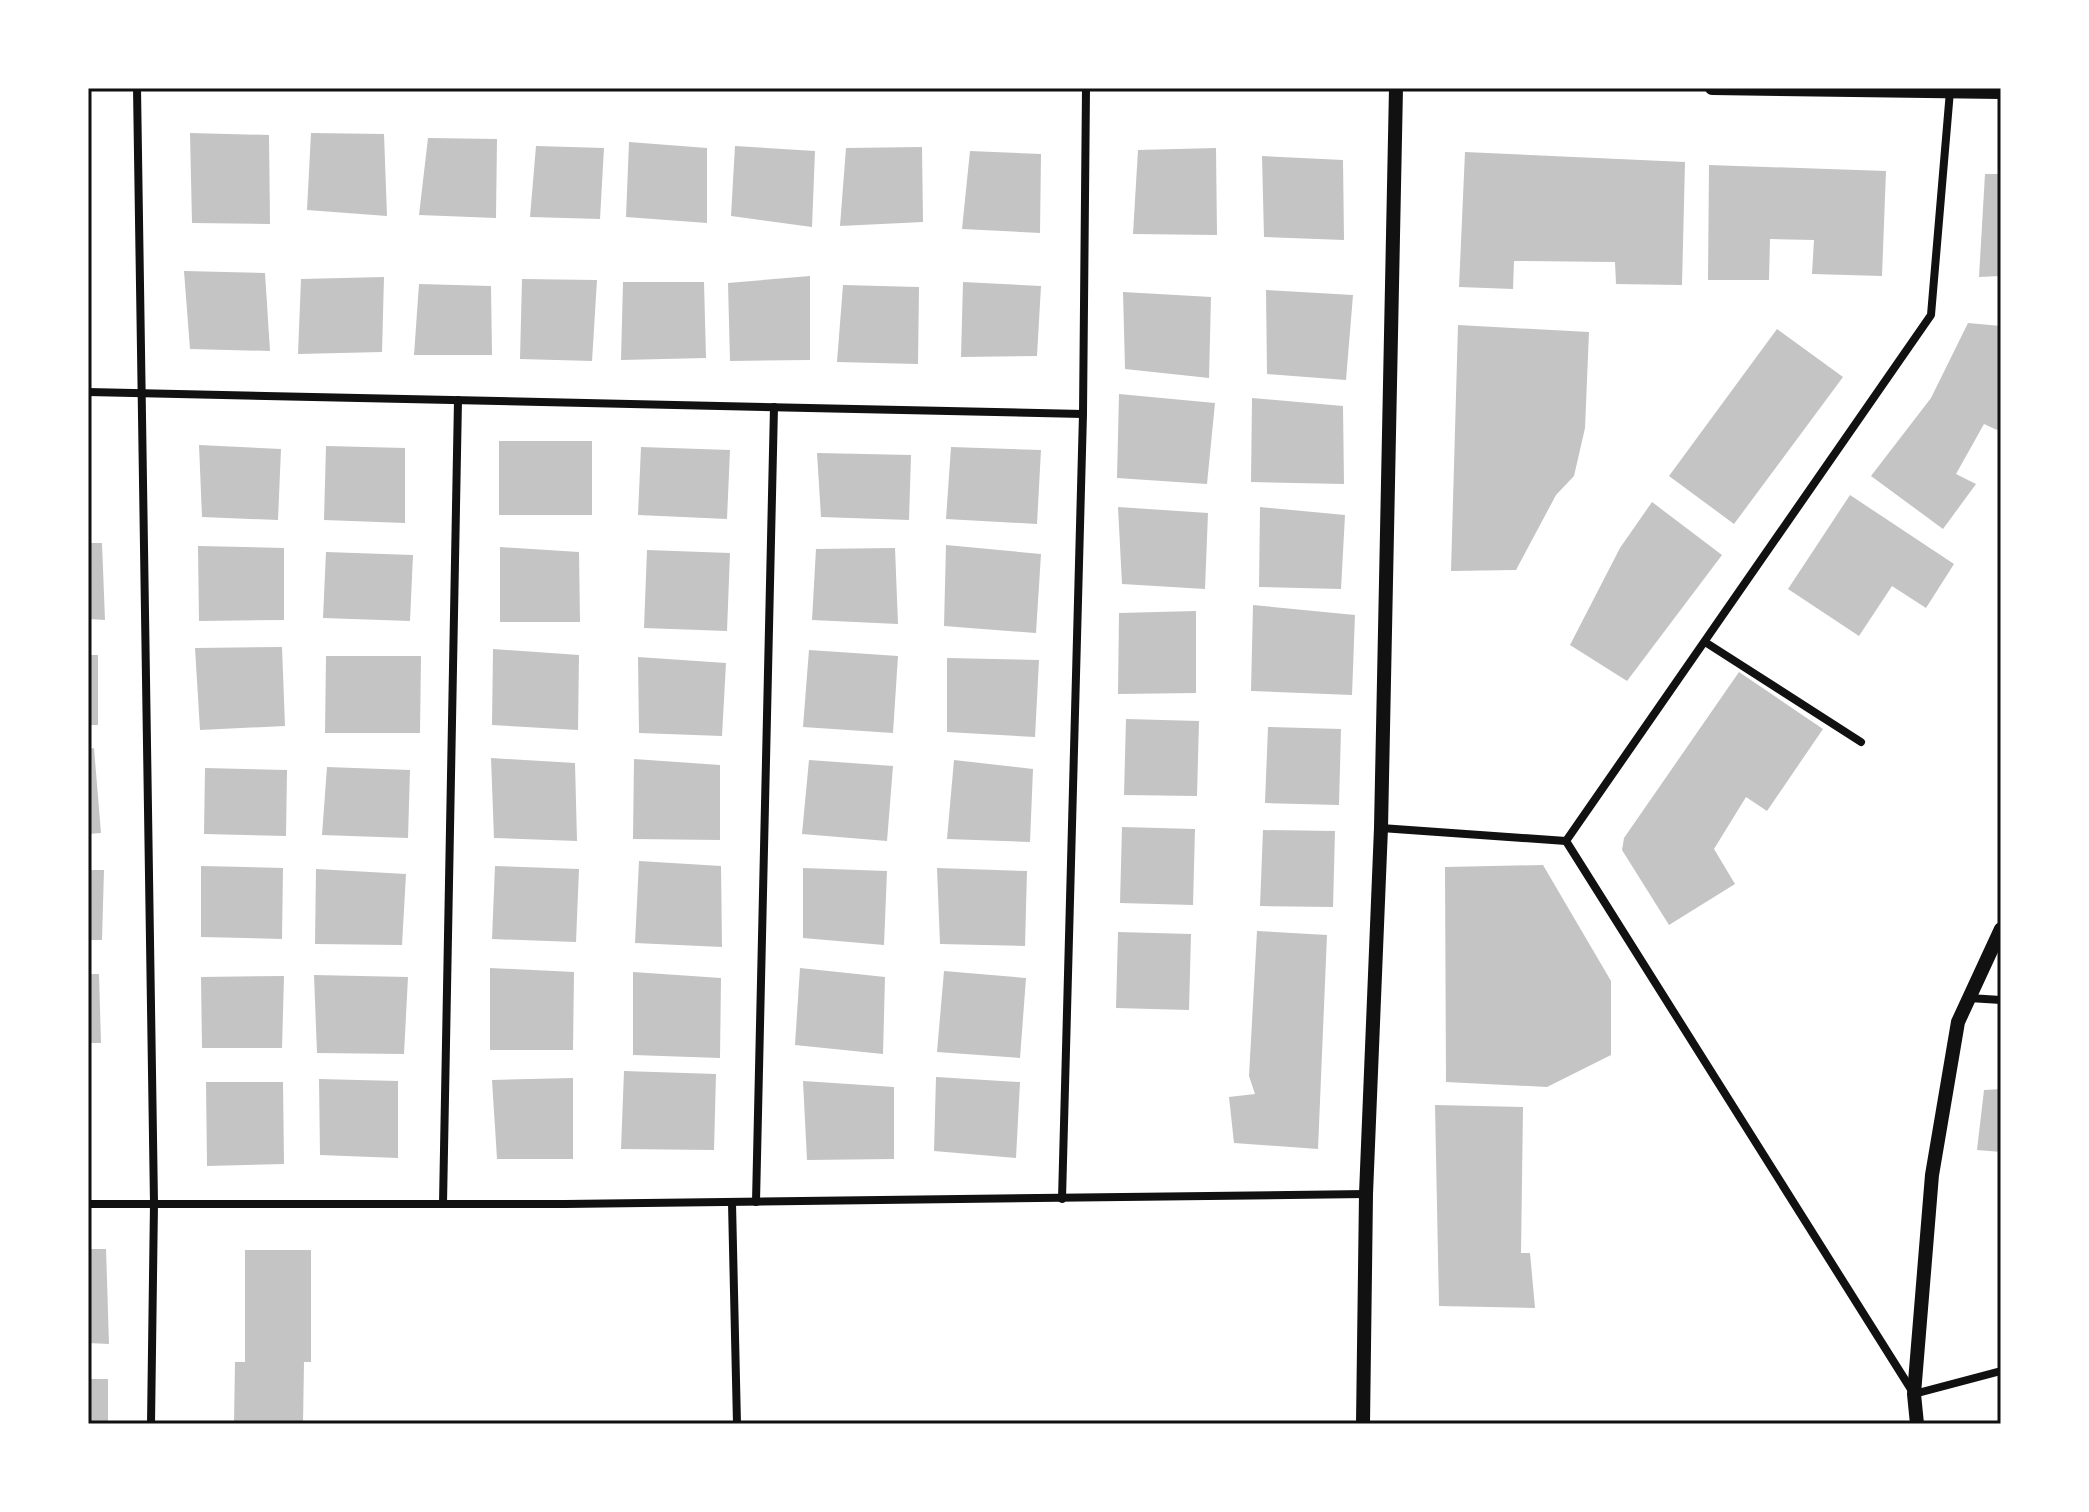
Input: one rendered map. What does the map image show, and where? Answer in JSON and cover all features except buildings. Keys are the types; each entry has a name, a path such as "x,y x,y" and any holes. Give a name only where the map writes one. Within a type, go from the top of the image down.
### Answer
{"street":[{"path":"137,88 154,1203 151,1424"},
{"path":"1062,1199 1083,414 1086,88"},
{"path":"1363,1424 1366,1194 1381,828 1396,88"},
{"path":"1712,88 2001,92"},
{"path":"1566,841 1931,315 1950,91"},
{"path":"88,392 1083,414"},
{"path":"443,1204 458,400"},
{"path":"756,1202 774,407"},
{"path":"1705,642 1861,742"},
{"path":"1381,828 1566,841"},
{"path":"1566,841 1914,1394"},
{"path":"1917,1424 1914,1394 1932,1175 1958,1022 2001,929"},
{"path":"1969,998 2001,1000"},
{"path":"88,1204 732,1203 1366,1194"},
{"path":"732,1203 737,1424"},
{"path":"1914,1394 2001,1371"}]}
